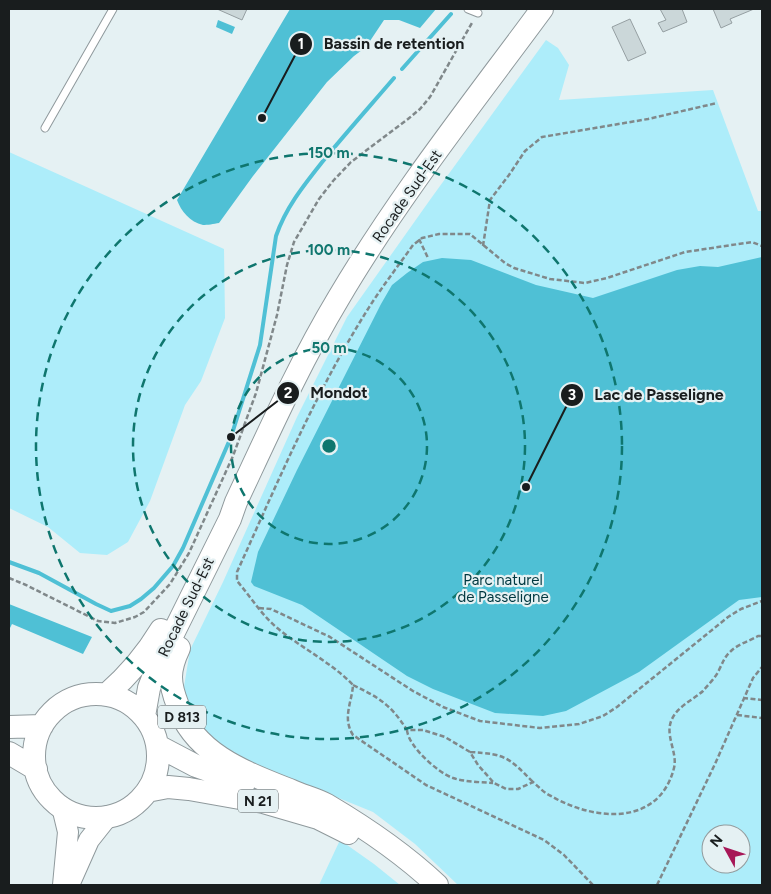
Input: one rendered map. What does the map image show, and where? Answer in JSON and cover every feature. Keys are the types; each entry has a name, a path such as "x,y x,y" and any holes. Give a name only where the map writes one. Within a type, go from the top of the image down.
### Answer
{"main road":[{"name":"Rocade Sud-Est","path":"107,694 129,675 149,651 236,502 286,396 338,299 405,196 542,9"},
{"name":"Rocade Sud-Est","path":"144,716 157,667 230,519 236,502"},
{"name":"D 813","path":"236,502 235,527 172,662 170,680 183,721 204,746 214,754 258,777 325,804 375,835"},
{"path":"88,694 107,694 128,702 144,716 153,730 158,746 158,762 154,778 147,792 136,803 123,811 108,816 92,817 76,814 62,807 50,796 41,784 34,754 36,740 42,726 54,711 70,700 88,694"},
{"path":"9,728 42,726"},
{"name":"N 21","path":"158,746 196,766 320,809 375,835 413,862 437,885"},
{"path":"9,753 36,769"},
{"name":"N 21","path":"147,792 168,787 189,789 263,802 318,818 364,841 399,866 421,885"}],"street":[{"path":"62,807 68,832 63,885"},
{"path":"69,885 89,840 108,816"}],"lane":[{"path":"45,128 113,9"}],"path":[{"path":"9,578 98,621 115,623 144,612 170,584 189,553 233,456 256,393 294,242 319,199 332,181 351,162 420,109 430,97 473,11"},
{"path":"484,246 490,200 525,151 542,137 648,119 717,103"},
{"path":"533,782 518,789 509,790 494,783 452,778 432,765 407,736 407,730 395,712 372,694 353,685 344,676 266,618 237,580 237,572 310,411 333,368 373,301 412,245 419,239 439,234 470,234 514,268 550,279 585,283 607,278 685,252 752,242 762,246"},
{"path":"419,239 428,258"},
{"path":"259,608 271,609 330,637 420,696 443,707 480,720 540,728 578,724 610,712 728,617 741,609 762,601"},
{"path":"407,730 423,730 445,737 470,752 498,754 512,761 550,796 586,811 618,815 644,808 657,800 667,786 674,766 669,740 672,718 709,684 719,671 722,661 732,650 762,632"},
{"path":"657,885 743,698 753,678 762,667"},
{"path":"353,685 347,712 350,731 362,743 426,785 544,840 564,855 593,885"},
{"path":"743,698 762,700"},
{"path":"736,716 762,718"},
{"path":"470,752 478,765 494,783"}],"green space":[{"name":"Parc naturel de Passeligne","path":"546,40 558,48 569,65 559,100 713,90 758,211 762,211 762,885 458,885 415,844 373,812 228,753 196,731 183,693 190,650 223,582 297,417 347,317"},
{"path":"9,152 224,249 225,318 201,381 185,405 150,501 128,542 107,555 80,553 48,527 9,508"},
{"path":"340,840 374,864 400,885 319,885"}],"shaded area":[{"path":"290,9 436,9 420,28 399,20 384,20 366,47 327,82 253,176 219,223 198,224 187,216 177,200"},
{"path":"218,20 235,27 232,34 216,27"},
{"path":"762,257 762,597 739,600 639,672 566,711 543,716 495,713 433,689 407,676 302,605 254,586 251,582 258,552 381,304 392,285 423,262 442,258 471,260 536,285 593,298 677,270 700,266 718,267"},
{"path":"9,604 92,637 83,654 12,624 9,630"}],"building":[{"path":"217,9 247,9 242,20"},
{"path":"660,9 682,9 687,22 663,32 658,23 666,20"},
{"path":"713,9 754,9 730,19 732,23 721,28"},
{"path":"630,19 646,53 628,61 612,27"}],"waterway":[{"path":"402,69 451,14"},
{"path":"9,562 39,573 111,611 130,606 141,599 154,588 173,566 183,548 231,437 260,345 276,236 280,225 290,206 309,179 394,78"}],"place":[{"name":"Bassin de retention","path":"262,118"},
{"name":"Mondot","path":"231,437"},
{"name":"Lac de Passeligne","path":"526,487"}]}
